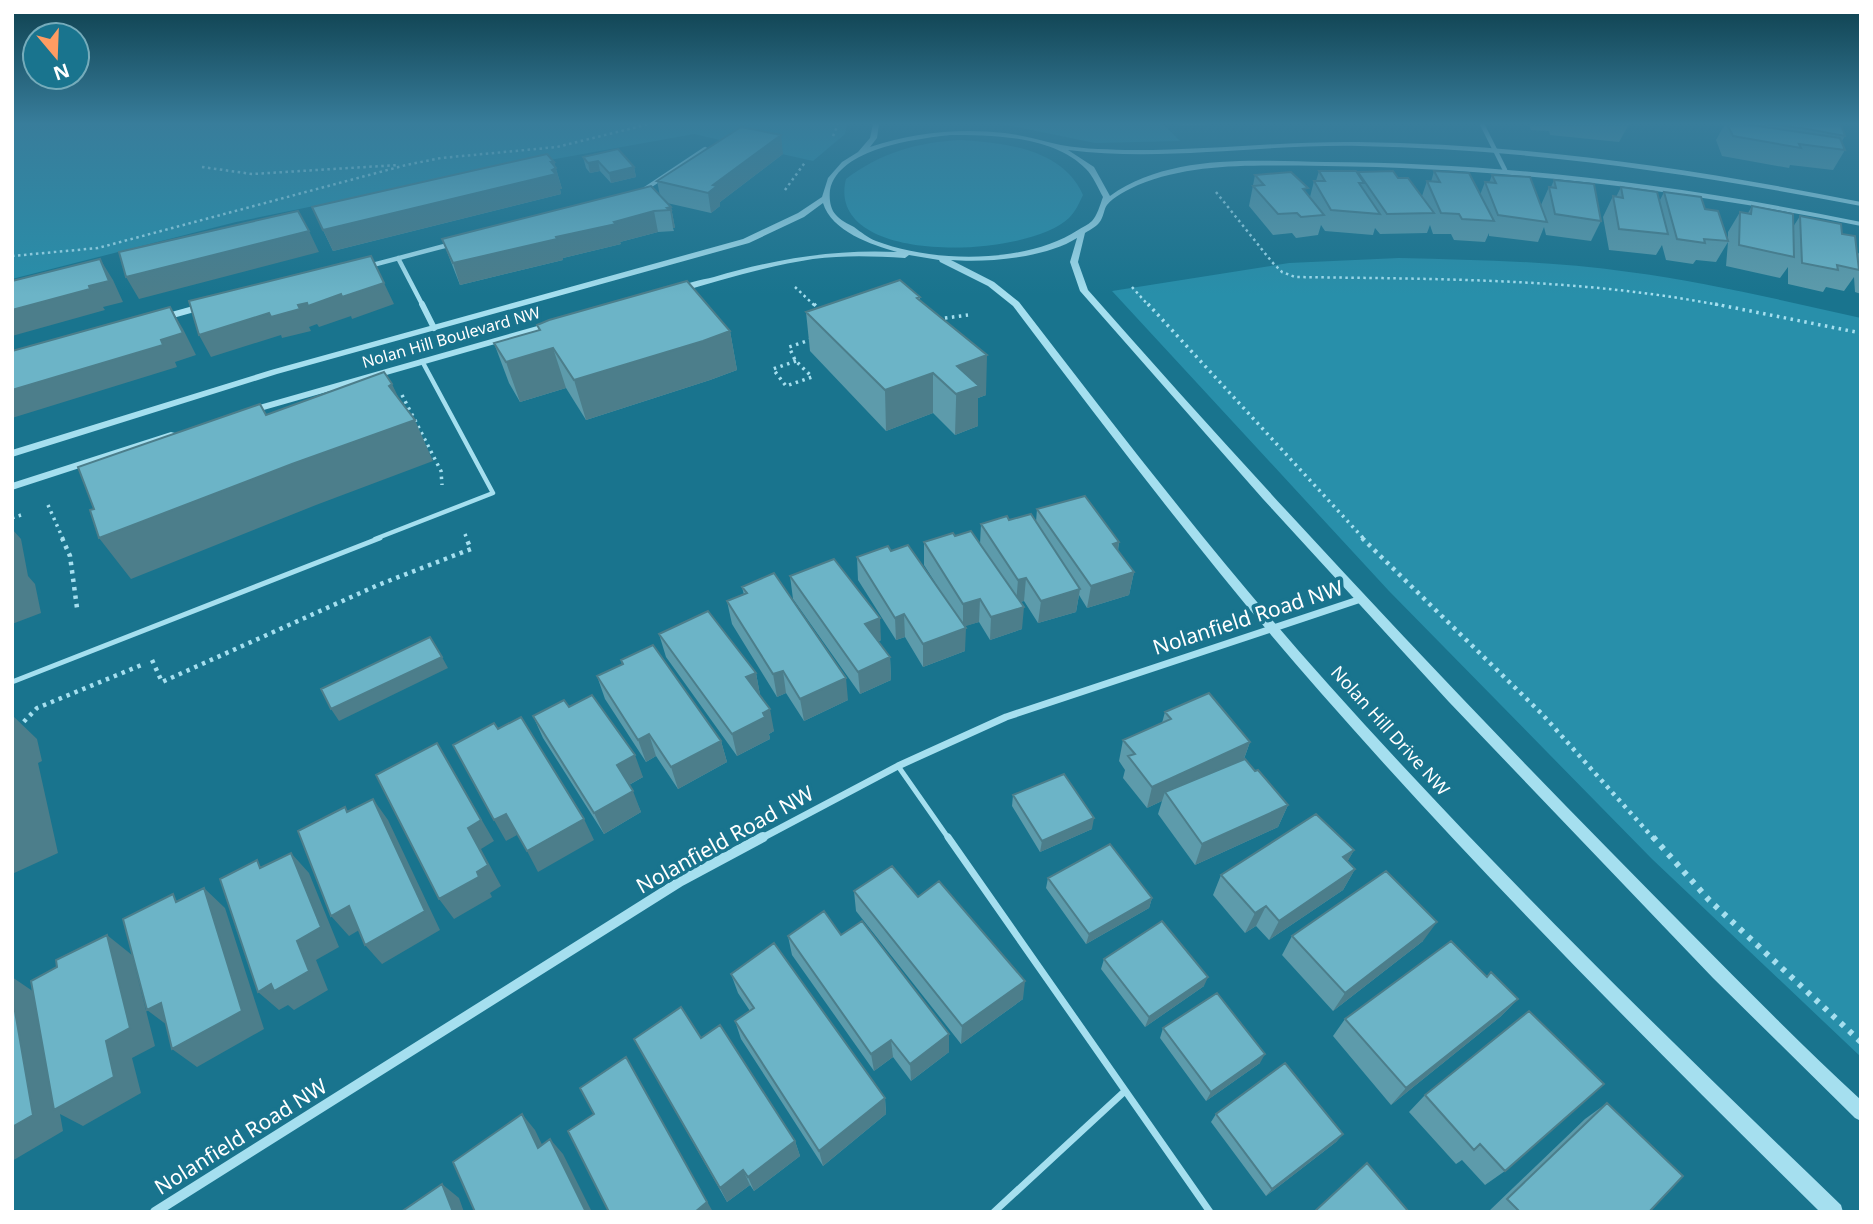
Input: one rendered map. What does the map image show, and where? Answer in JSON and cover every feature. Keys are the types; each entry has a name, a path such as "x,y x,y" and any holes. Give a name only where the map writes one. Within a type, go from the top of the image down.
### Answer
{"street":[{"path":"632,197 656,181"},
{"path":"829,181 825,198 831,214 847,230 872,244 905,254"},
{"path":"660,294 775,263 828,252 905,254 943,260 983,261 1022,256 1055,247 1082,234 1099,218 1106,202 1100,181"},
{"path":"1106,202 1142,181"},
{"path":"1598,181 1716,195 1861,224"},
{"path":"1731,181 1861,204"},
{"name":"Nolan Hill Boulevard NW","path":"12,454 274,372 746,241 801,215 825,198"},
{"path":"1082,234 1074,262 1084,292 1234,464 1785,1042 1861,1112"},
{"path":"358,268 463,242"},
{"path":"398,258 434,328"},
{"name":"Nolan Hill Drive NW","path":"943,260 999,288 1016,304 1130,453 1322,686 1454,831 1707,1089 1834,1212"},
{"path":"159,319 211,305"},
{"name":"Nolan Hill Boulevard NW","path":"238,414 567,320"},
{"path":"12,487 187,430"},
{"name":"Nolanfield Road NW","path":"155,1212 681,881 898,765 1006,717 1361,599"}],"lane":[{"path":"12,682 493,493 422,361"},
{"path":"898,765 1210,1212"},
{"path":"994,1212 1125,1091"}],"path":[{"path":"12,256 98,248 342,181"},
{"path":"1209,184 1282,272 1307,278 1525,280 1653,292 1861,333"},
{"path":"785,281 828,319"},
{"path":"1132,288 1337,513 1542,714 1709,900 1861,1042"},
{"path":"933,319 968,315"},
{"path":"796,361 774,369 786,386 812,377 796,361 791,357 789,347 825,335"},
{"path":"12,734 37,708 154,659 162,682 378,584 471,550 442,486 441,471 401,395"},
{"path":"48,505 70,556 77,608"}],"shaded area":[{"path":"12,181 436,181 236,222 12,279"},
{"path":"846,181 1075,181 1083,195 1069,218 1046,232 1013,242 974,247 933,247 896,241 866,228 848,208"},
{"path":"1399,258 1486,260 1600,268 1716,286 1861,318 1861,1057 1652,859 1389,591 1112,291 1289,263"}],"building":[{"path":"427,181 526,181 323,230 312,207"},
{"path":"658,181 718,181 713,185 717,186 708,193"},
{"path":"1261,181 1301,181 1308,188 1303,189 1324,215 1301,217 1297,213 1278,214 1253,186 1264,185"},
{"path":"1314,181 1363,181 1364,183 1359,183 1380,214 1331,210"},
{"path":"1364,181 1410,181 1434,213 1387,214"},
{"path":"1427,181 1473,181 1494,221 1462,219 1459,214 1441,213"},
{"path":"1495,181 1532,181 1547,222 1498,215 1485,182 1496,183"},
{"path":"1554,181 1594,184 1601,221 1555,214 1549,187 1556,188"},
{"path":"651,186 671,207 667,208 670,210 654,211 614,222 616,224 453,263 442,239"},
{"path":"1621,187 1657,192 1668,234 1619,229 1613,196 1623,198"},
{"path":"1664,192 1701,197 1705,209 1718,211 1728,241 1704,239 1705,243 1677,239"},
{"path":"1752,206 1793,214 1794,257 1739,245 1740,212 1751,214"},
{"path":"298,211 309,231 126,277 119,252"},
{"path":"1800,216 1841,224 1842,234 1855,236 1859,270 1837,265 1838,270 1802,263"},
{"path":"371,256 384,283 308,306 307,303 298,305 300,309 271,317 269,313 199,335 189,301"},
{"path":"100,259 109,281 89,286 90,289 12,310 12,281"},
{"path":"900,280 920,297 917,298 987,355 957,366 979,386 956,394 933,373 885,390 806,312"},
{"path":"687,281 730,331 574,380 553,348 506,362 494,343 540,330 537,325 549,320"},
{"path":"170,307 183,333 161,340 163,345 12,390 12,351"},
{"path":"384,372 392,384 389,386 415,420 99,538 90,510 94,509 78,467 260,404 266,415"},
{"path":"1085,496 1119,542 1113,544 1134,572 1091,586 1037,509"},
{"path":"1031,514 1080,589 1041,601 1026,578 1018,580 981,524 1007,516 1009,520"},
{"path":"971,531 1024,607 991,617 980,599 963,604 924,542 953,533 955,536"},
{"path":"908,545 966,628 923,644 904,614 895,618 857,557 888,546 891,551"},
{"path":"834,559 880,618 865,624 890,657 858,672 790,576"},
{"path":"774,573 846,678 800,699 783,671 773,674 727,601 747,593 742,587"},
{"path":"708,611 756,673 746,677 770,709 763,713 765,717 732,734 659,634"},
{"path":"430,637 442,657 331,709 321,689"},
{"path":"653,645 721,741 671,767 649,734 638,740 597,676 623,664 621,660"},
{"path":"1209,693 1250,742 1152,787 1128,756 1135,754 1123,740 1171,719 1165,712"},
{"path":"592,695 635,755 617,765 633,791 594,813 533,716 564,700 569,707"},
{"path":"521,717 584,819 527,851 506,814 494,820 453,745 494,723 498,729"},
{"path":"437,743 481,820 468,828 488,865 477,872 479,877 439,899 376,775"},
{"path":"1245,759 1288,805 1202,844 1165,792"},
{"path":"1064,774 1094,818 1042,841 1013,795"},
{"path":"373,799 425,911 365,945 349,906 331,916 298,831 345,807 347,812"},
{"path":"1316,814 1354,850 1343,857 1355,869 1279,921 1266,906 1255,913 1221,875"},
{"path":"1110,844 1152,898 1089,934 1048,878"},
{"path":"291,853 321,927 297,941 309,971 274,991 271,984 258,992 220,879 257,860 260,868"},
{"path":"892,866 918,897 939,881 1025,981 962,1026 854,891"},
{"path":"1386,871 1437,922 1345,993 1292,936"},
{"path":"204,888 242,1011 172,1049 161,1003 147,1010 123,919 173,894 176,902"},
{"path":"824,911 841,935 862,921 949,1034 910,1064 891,1040 871,1054 788,936"},
{"path":"1162,921 1208,977 1149,1017 1104,959"},
{"path":"107,935 130,1028 106,1041 114,1077 54,1110 31,981 57,967 56,960"},
{"path":"1451,941 1487,977 1491,972 1518,999 1406,1088 1345,1019"},
{"path":"774,943 885,1098 819,1151 735,1021 754,1008 731,974"},
{"path":"1217,993 1265,1054 1211,1092 1163,1028"},
{"path":"12,994 33,1115 12,1127"},
{"path":"681,1007 701,1038 720,1025 795,1141 748,1177 743,1170 720,1188 634,1039"},
{"path":"1529,1011 1604,1084 1505,1171 1480,1144 1474,1150 1425,1095"},
{"path":"626,1057 707,1202 695,1212 609,1212 568,1131 594,1114 580,1088"},
{"path":"1285,1063 1343,1134 1272,1189 1216,1114"},
{"path":"1607,1103 1683,1176 1649,1212 1520,1212 1507,1199"},
{"path":"522,1114 538,1148 550,1139 586,1212 475,1212 453,1162"},
{"path":"1367,1163 1409,1212 1314,1212"},
{"path":"442,1184 453,1212 401,1212"}]}
